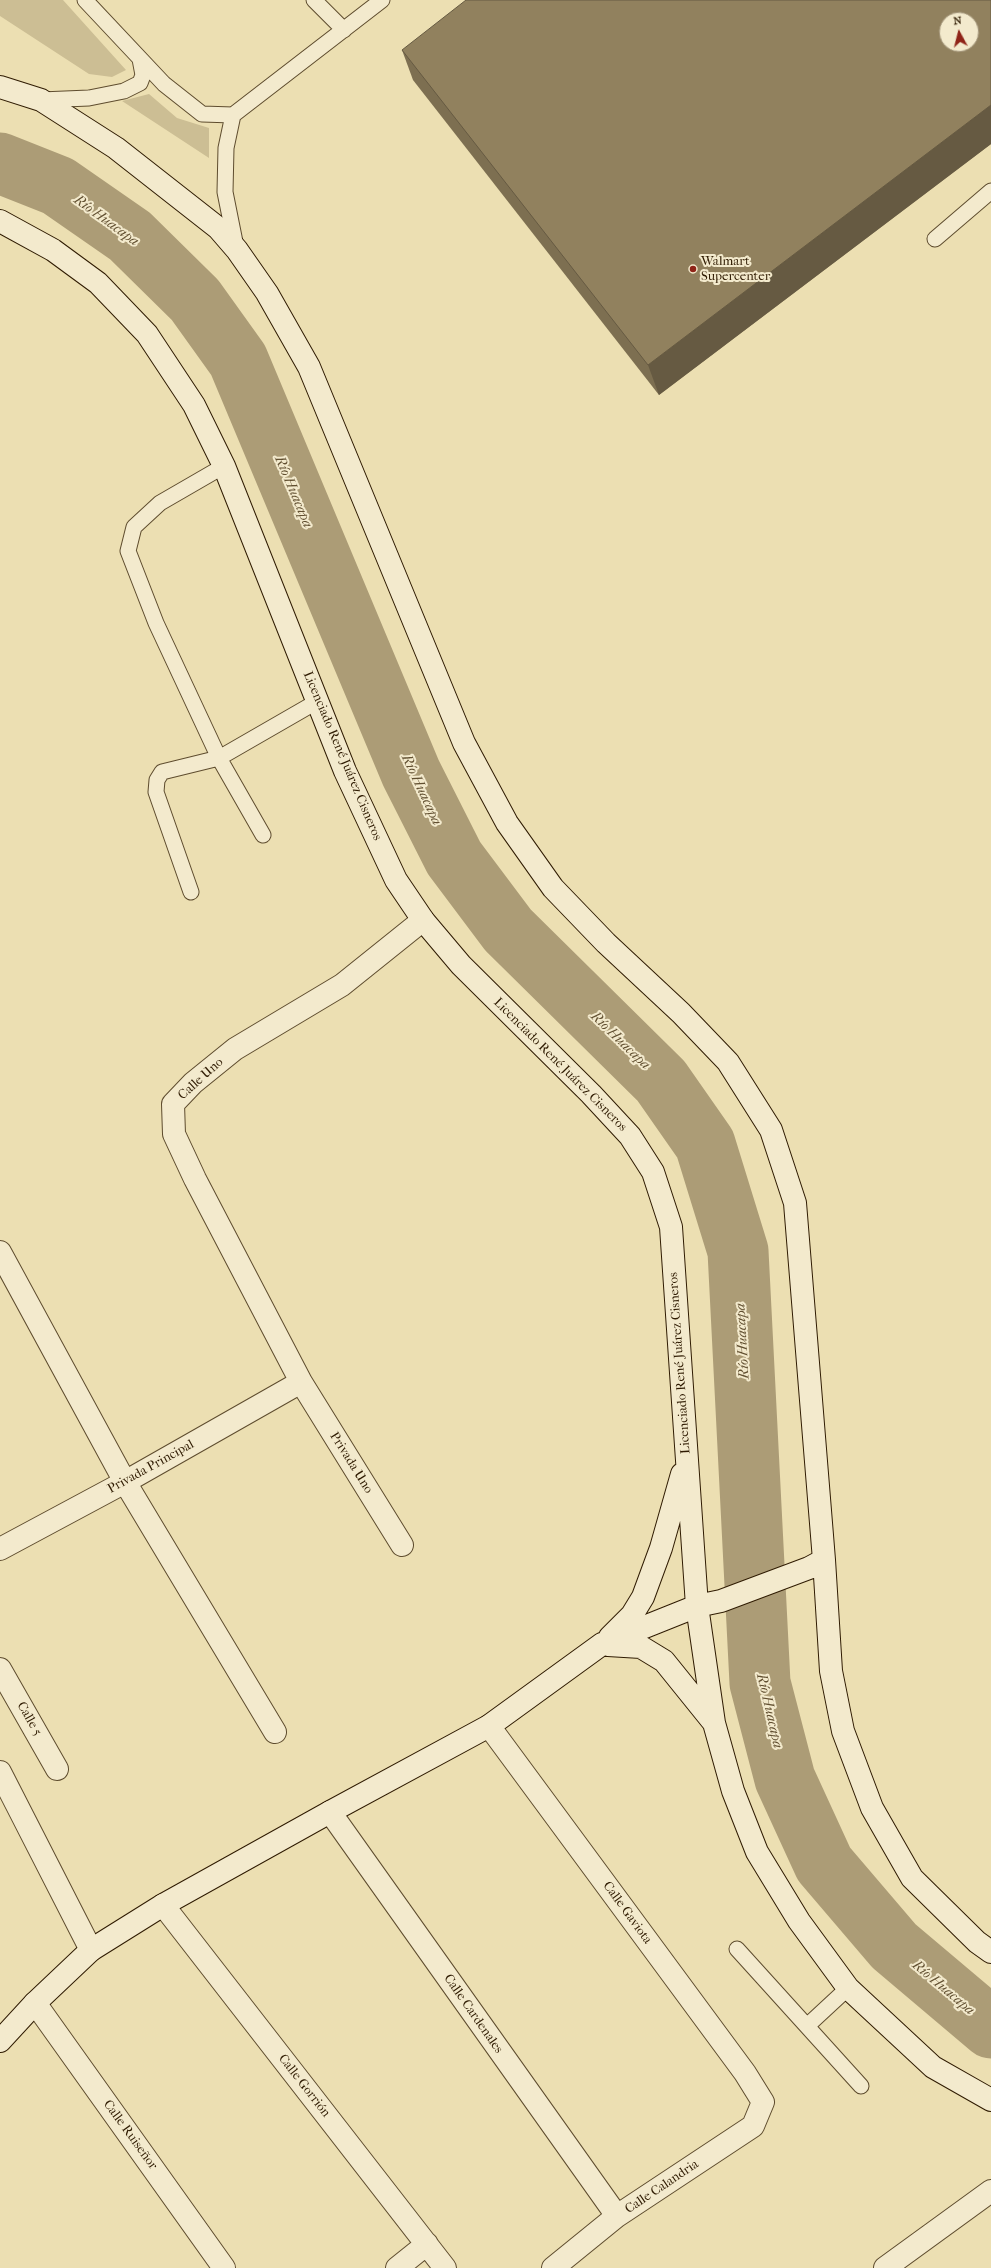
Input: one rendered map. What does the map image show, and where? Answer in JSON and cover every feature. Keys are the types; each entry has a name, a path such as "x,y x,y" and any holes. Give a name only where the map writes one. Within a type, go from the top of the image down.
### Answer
{"street":[{"path":"0,87 41,100 116,148 218,228 237,250 267,292 309,367 464,743 506,823 553,888 606,943 681,1013 728,1062 771,1130 795,1203 817,1564 831,1671 843,1731 872,1808 912,1878 977,1942 991,1952"},
{"name":"Licenciado René Juárez Cisneros","path":"0,221 53,250 98,283 147,334 194,405 224,466 345,771 371,830 396,880 423,920 461,966 591,1094 625,1131 653,1172 671,1227 697,1606 714,1723 733,1791 757,1852 799,1921 848,1988 933,2067 991,2100"},
{"name":"Calle Uno","path":"301,1382 195,1180 174,1134 173,1104 193,1083 235,1049 342,985 423,920"},
{"path":"0,1252 125,1482 276,1732"},
{"name":"Privada Principal","path":"0,1549 125,1482 301,1382"},
{"name":"Privada Uno","path":"301,1382 402,1545"},
{"path":"0,2041 35,2003 91,1950 163,1905 489,1726 602,1644 632,1615 643,1596 662,1548 686,1459"},
{"path":"602,1644 697,1606 721,1601 817,1564"},
{"path":"602,1644 641,1647 664,1661 714,1723"},
{"name":"Calle 5","path":"0,1669 57,1769"},
{"name":"Calle Gaviota","path":"489,1726 745,2073 763,2102"},
{"path":"0,1772 91,1950"},
{"name":"Calle Cardenales","path":"330,1812 616,2216"},
{"name":"Calle Gorrión","path":"163,1905 445,2268"},
{"name":"Calle Ruiseñor","path":"35,2003 224,2268"},
{"name":"Calle Calandria","path":"553,2268 616,2216 753,2126 763,2102"},
{"path":"885,2268 991,2191"},
{"path":"397,2268 427,2244"}],"lane":[{"path":"85,0 164,84 202,114 233,115 382,0"},
{"path":"314,0 344,30"},
{"path":"41,100 90,98 124,91 140,84 143,75 140,59"},
{"path":"233,115 226,148 225,192 237,250"},
{"path":"935,239 991,191"},
{"path":"224,466 160,503 134,527 128,551 156,623 219,758 263,835"},
{"path":"191,892 156,792 157,780 162,772 219,758 318,701"},
{"path":"737,1949 861,2086"},
{"path":"807,2026 848,1988"}],"shaded area":[{"path":"0,0 63,0 126,70 112,77 89,74 0,16"},
{"path":"149,94 177,118 209,128 209,158 122,101"}],"building":[{"name":"Walmart Supercenter","path":"466,0 991,0 991,105 648,365 402,50"}],"waterway":[{"name":"Río Huacapa","path":"0,163 58,186 130,236 195,300 238,360 411,773 454,858 508,930 661,1081 705,1144 738,1251 760,1683 785,1779 824,1864 894,1946 991,2028"}],"place":[{"name":"Walmart Supercenter","path":"693,269"}]}
